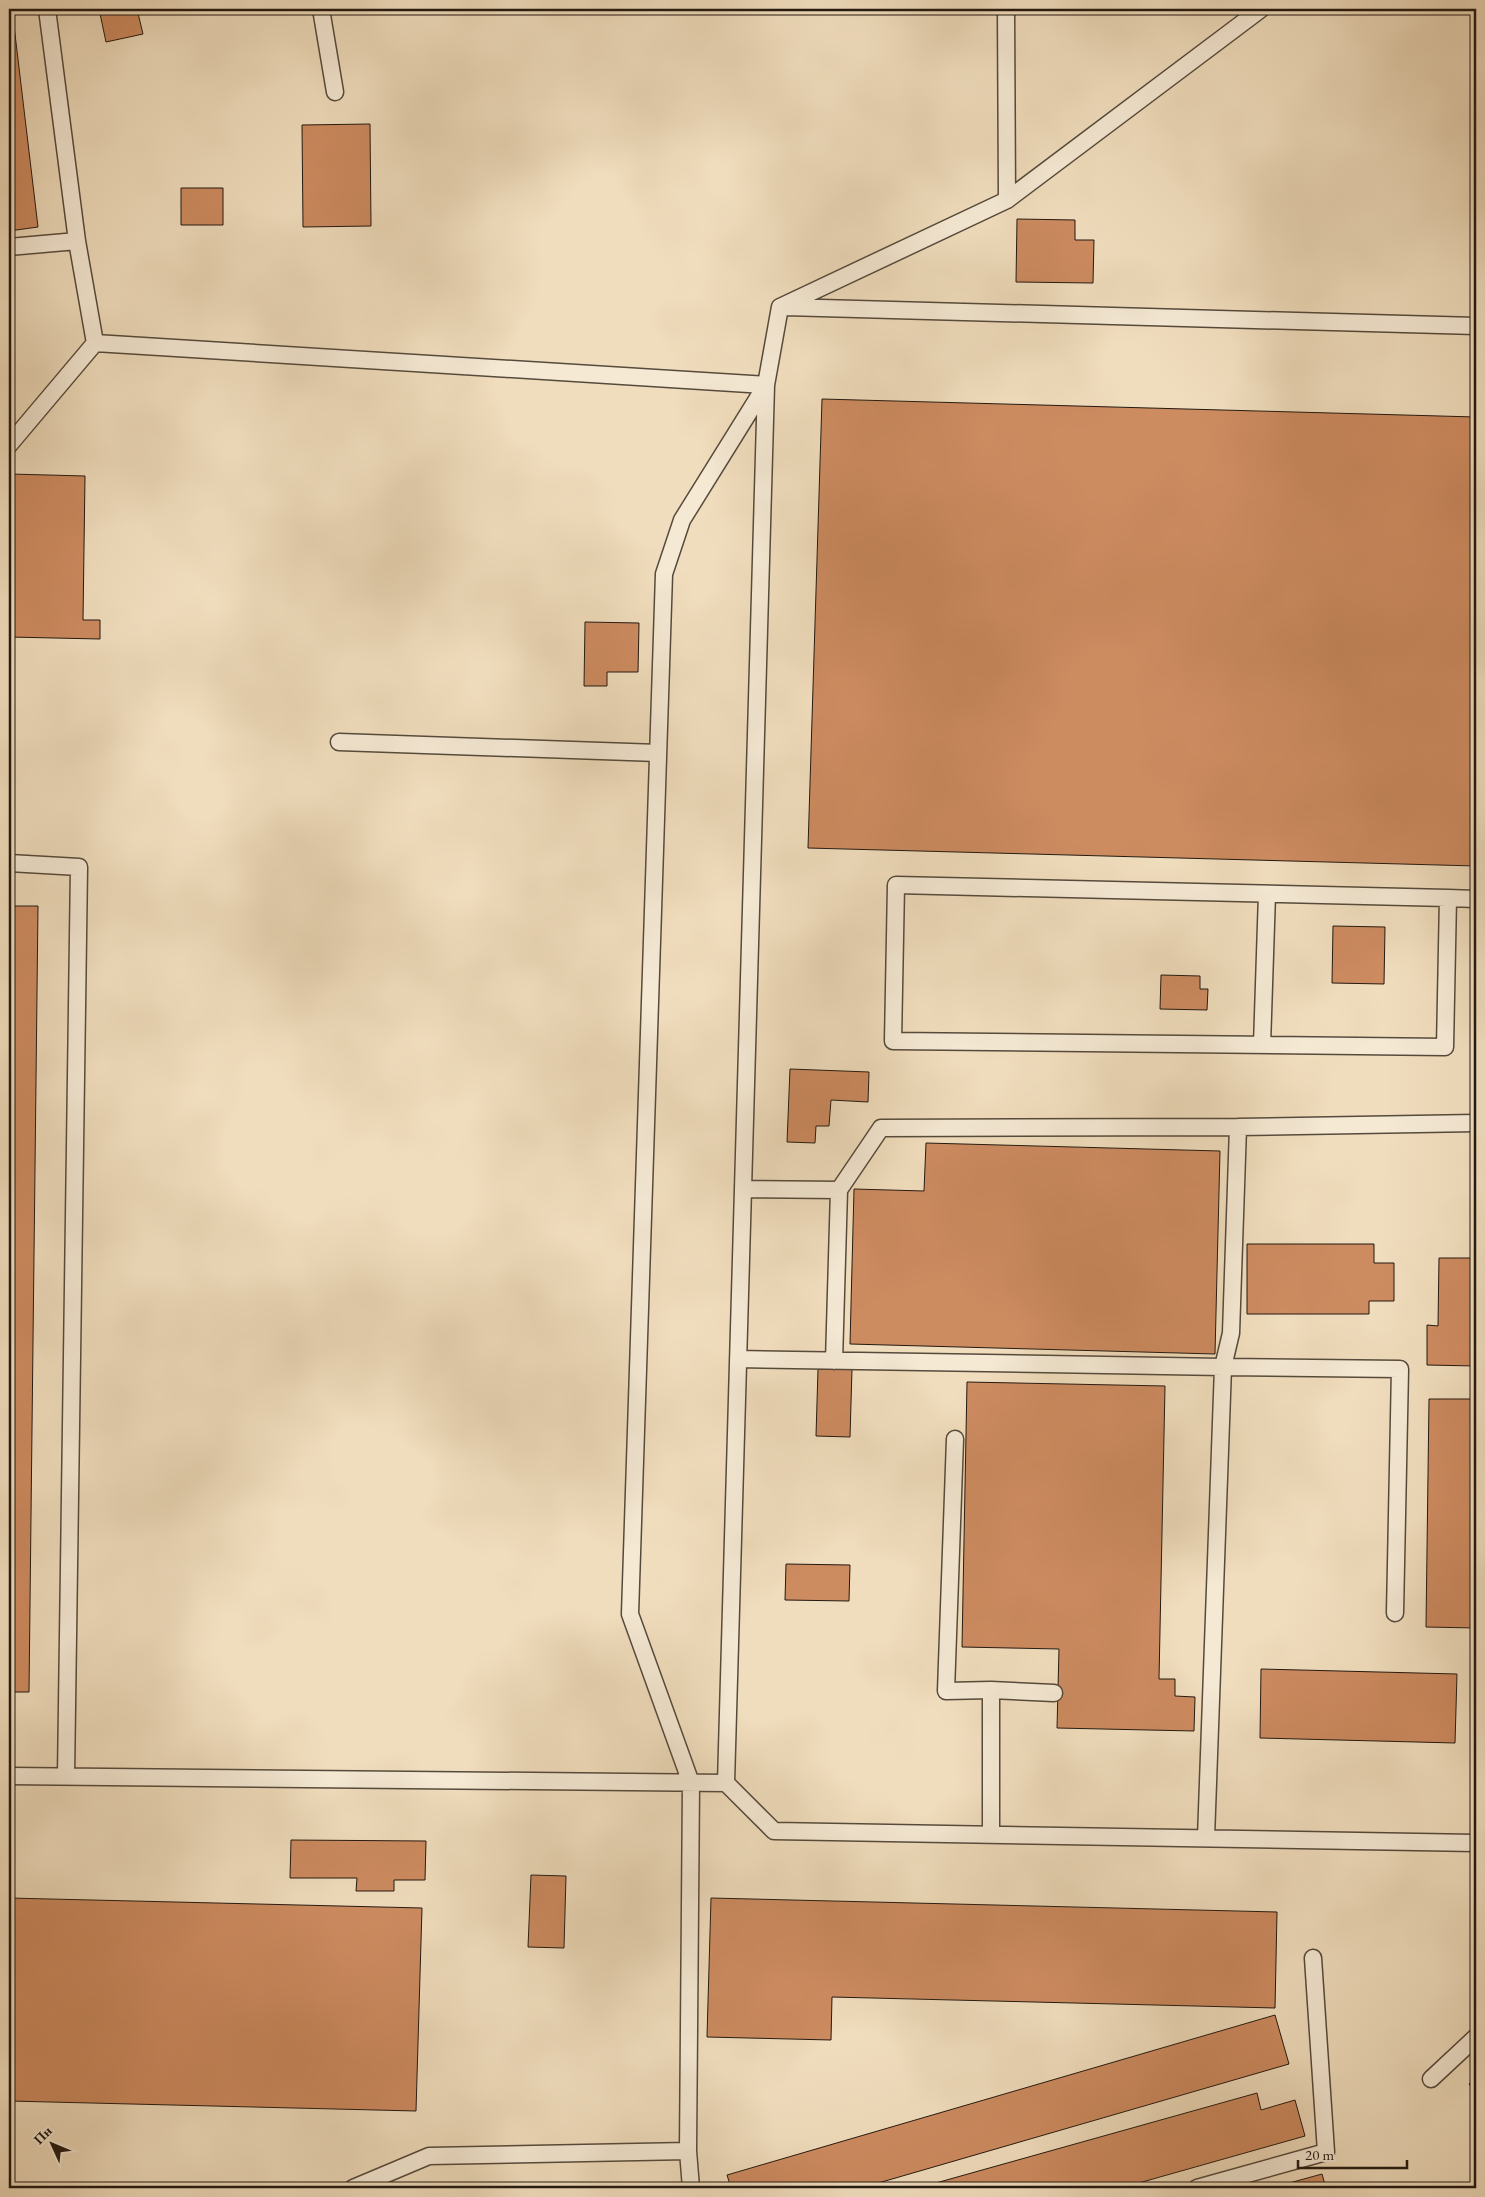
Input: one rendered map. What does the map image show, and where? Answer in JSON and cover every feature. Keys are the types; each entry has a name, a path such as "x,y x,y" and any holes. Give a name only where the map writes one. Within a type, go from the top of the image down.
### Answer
{"lane":[{"path":"47,9 77,241 95,343"},
{"path":"321,9 335,92"},
{"path":"1006,9 1007,200"},
{"path":"780,307 1007,200 1261,9"},
{"path":"9,247 77,241"},
{"path":"780,307 1476,326"},
{"path":"726,1783 766,385 780,307"},
{"path":"95,343 766,385"},
{"path":"9,445 95,343"},
{"path":"691,2188 688,2152 691,1783 630,1614 664,574 682,520 766,385"},
{"path":"339,742 658,753"},
{"path":"9,863 78,866 66,1776"},
{"path":"1448,898 1445,1047 893,1040 896,885 1448,898 1476,899"},
{"path":"1262,1045 1267,894"},
{"path":"834,1361 839,1190 881,1128 1238,1127 1476,1123"},
{"path":"1206,1838 1223,1367 1231,1333 1238,1127"},
{"path":"743,1190 839,1190"},
{"path":"738,1359 1400,1369 1395,1613"},
{"path":"956,1439 946,1691 991,1690 1054,1693"},
{"path":"991,1690 991,1835"},
{"path":"9,1776 726,1783 774,1831 1476,1843"},
{"path":"1197,2188 1326,2152 1313,1958"},
{"path":"1431,2079 1476,2037"},
{"path":"353,2188 429,2156 688,2152"}],"building":[{"path":"9,9 12,9 38,227 9,231"},
{"path":"99,9 137,9 143,34 106,42"},
{"path":"370,124 371,226 303,227 302,125"},
{"path":"181,188 223,188 223,225 181,225"},
{"path":"1017,219 1075,220 1075,240 1094,240 1093,283 1016,282"},
{"path":"822,399 1476,417 1476,866 808,848"},
{"path":"10,474 85,476 83,620 100,620 100,639 9,637"},
{"path":"585,622 639,623 638,672 607,672 607,686 584,686"},
{"path":"9,906 38,906 29,1692 9,1692"},
{"path":"1333,926 1385,927 1384,984 1332,983"},
{"path":"1161,975 1200,976 1200,989 1208,989 1207,1010 1160,1009"},
{"path":"790,1069 869,1072 868,1102 831,1100 829,1126 816,1126 815,1143 787,1142"},
{"path":"926,1143 1220,1151 1215,1354 850,1344 854,1189 924,1191"},
{"path":"1247,1244 1374,1244 1374,1263 1394,1263 1394,1301 1369,1301 1369,1314 1247,1314"},
{"path":"1439,1258 1476,1258 1476,1366 1427,1365 1427,1325 1438,1326"},
{"path":"818,1369 852,1369 850,1437 816,1436"},
{"path":"967,1382 1165,1386 1159,1679 1175,1679 1175,1696 1195,1697 1194,1731 1057,1728 1059,1649 962,1647"},
{"path":"1429,1399 1476,1399 1476,1628 1426,1627"},
{"path":"786,1564 850,1565 849,1601 785,1600"},
{"path":"1261,1669 1457,1674 1455,1743 1260,1738"},
{"path":"291,1840 426,1841 425,1880 394,1880 394,1891 356,1891 357,1878 290,1878"},
{"path":"531,1875 566,1876 564,1948 528,1947"},
{"path":"9,1898 422,1908 416,2111 9,2101"},
{"path":"711,1898 1277,1912 1275,2008 832,1997 831,2040 707,2037"},
{"path":"1275,2015 1289,2064 861,2188 731,2188 727,2175"},
{"path":"1476,2078 1476,2093 1469,2084"},
{"path":"1257,2093 1261,2110 1295,2100 1305,2136 1121,2188 918,2188"},
{"path":"1322,2174 1326,2188 1271,2188"}]}
